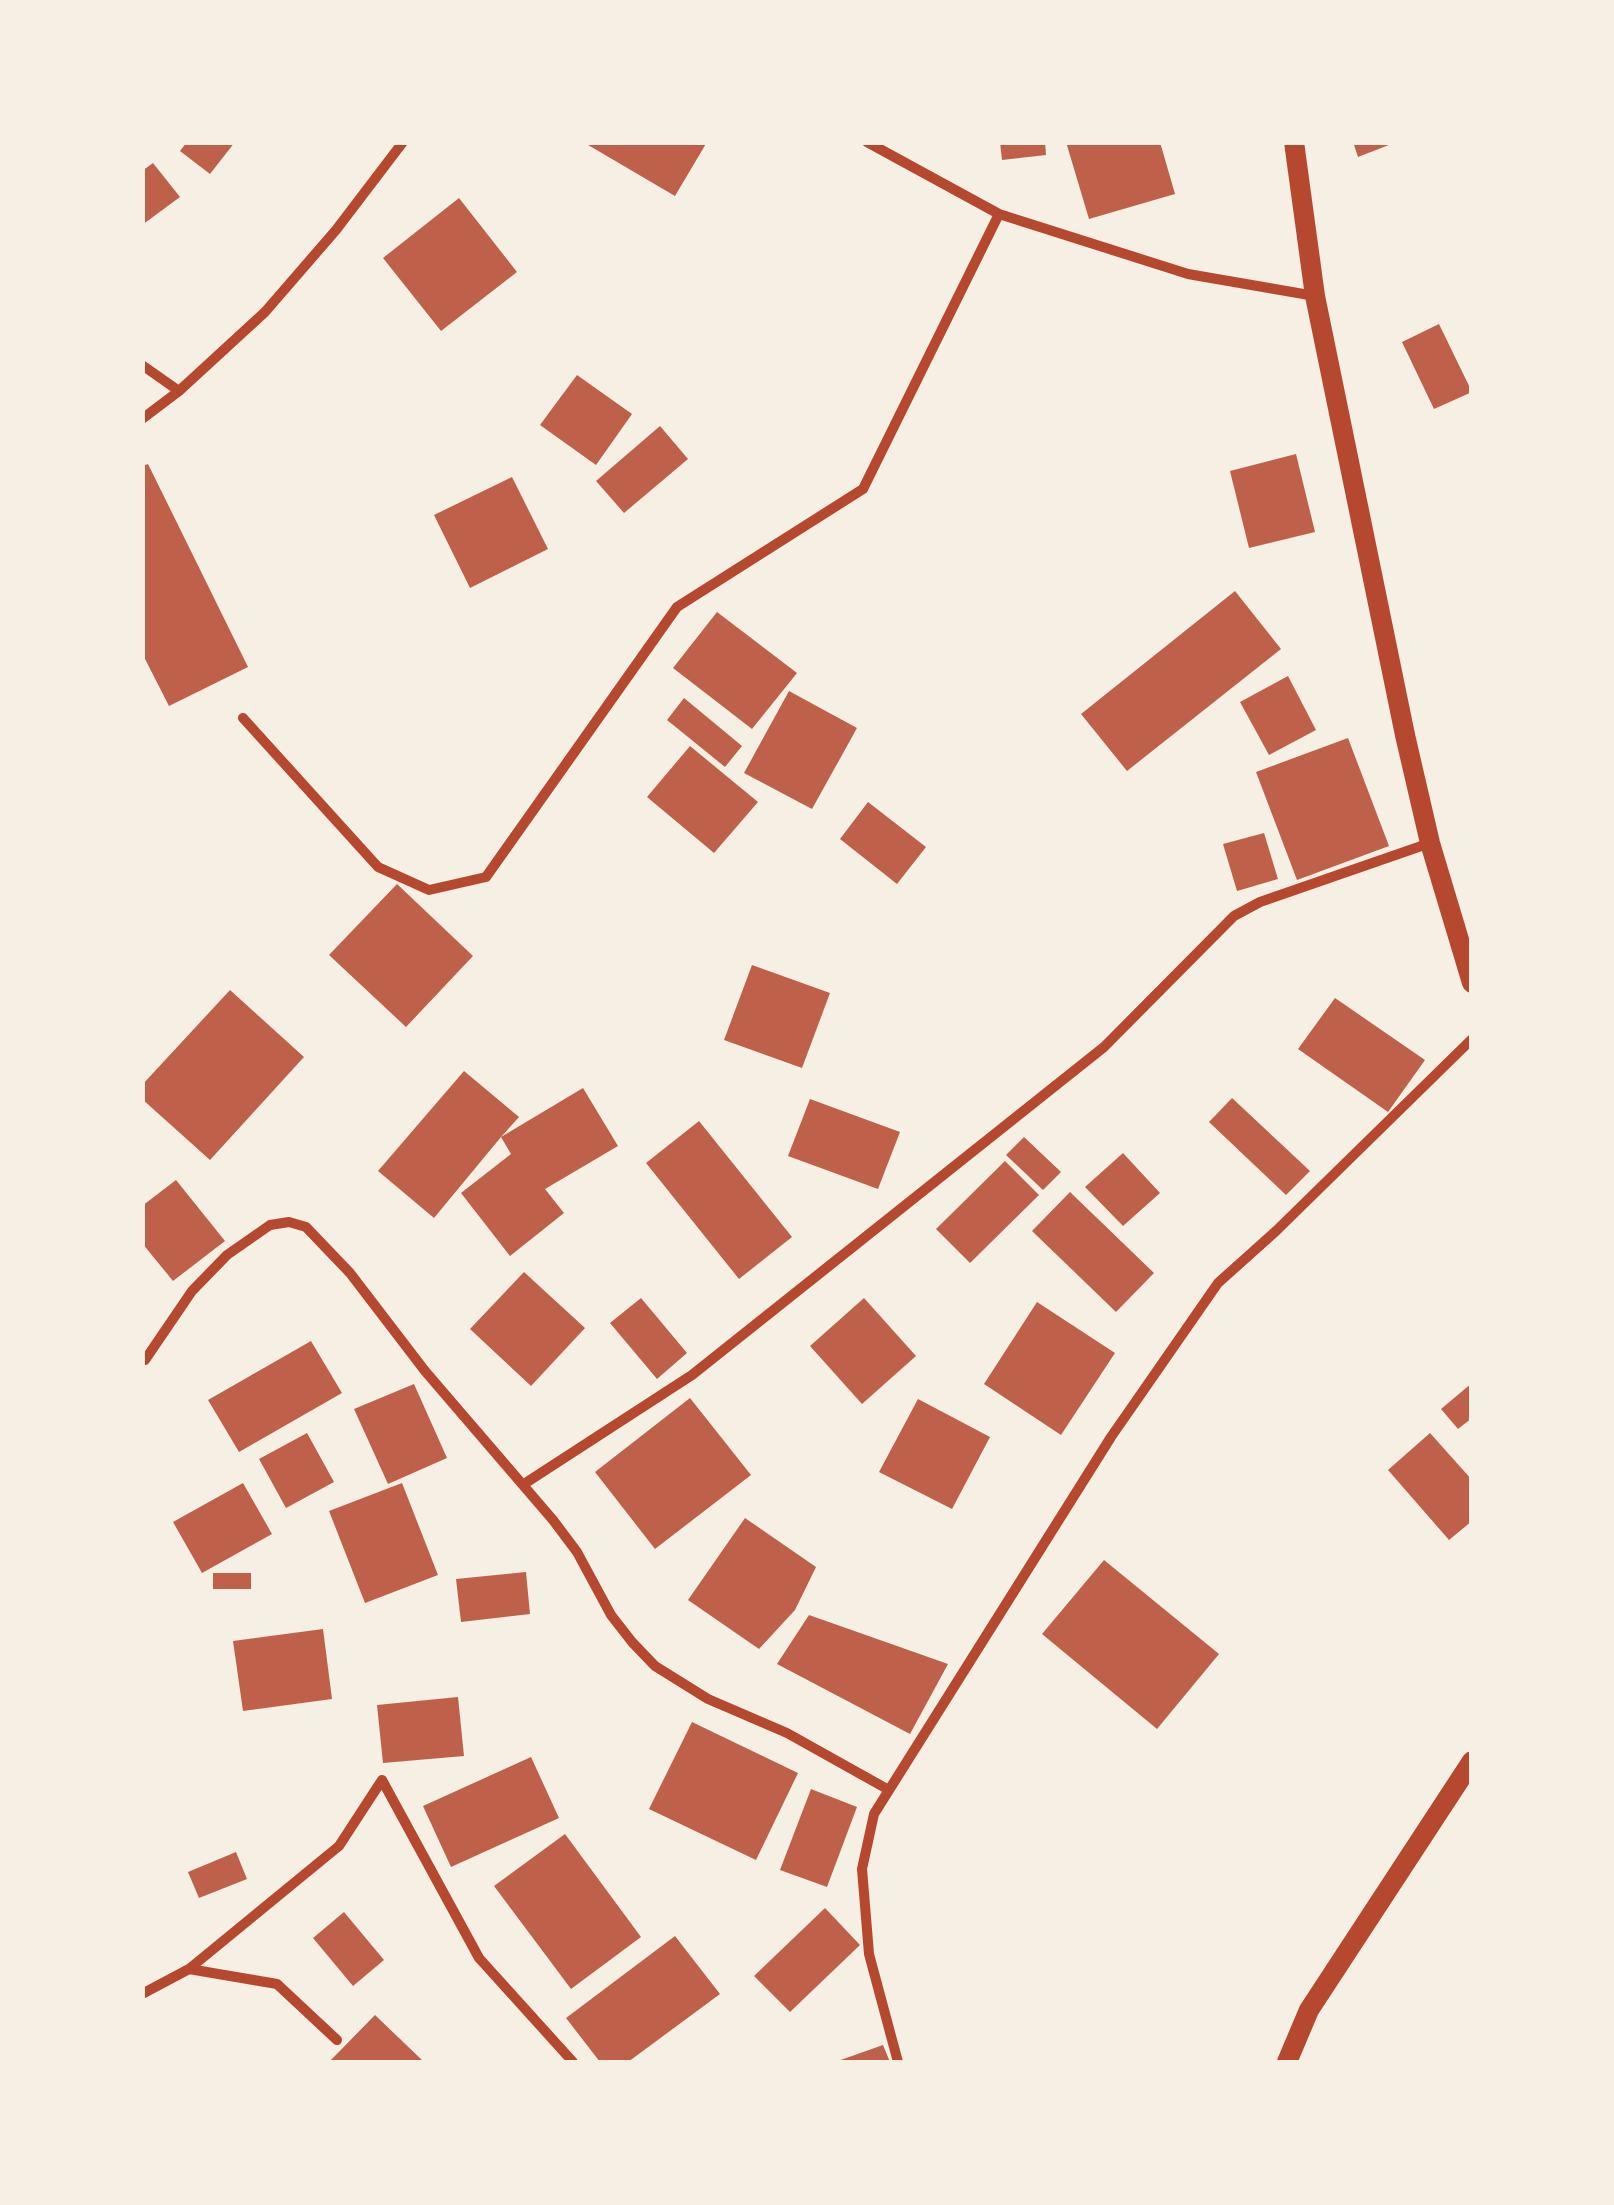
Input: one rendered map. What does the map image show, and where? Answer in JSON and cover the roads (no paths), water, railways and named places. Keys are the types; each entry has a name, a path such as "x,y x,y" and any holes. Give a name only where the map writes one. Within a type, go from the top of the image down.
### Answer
{"main road":[{"path":"1294,142 1316,296 1404,735 1430,843 1472,983"},
{"path":"1288,2062 1308,2010 1472,1761"}],"street":[{"path":"142,419 180,390 265,312 336,230 403,142"},
{"path":"868,142 999,214 1188,274 1316,296"},
{"path":"242,718 378,867 429,890 486,877 677,607 863,490 999,214"},
{"path":"142,365 180,390"},
{"path":"524,1484 692,1375 1104,1047 1234,916 1260,902 1430,843"},
{"path":"898,2062 869,1954 862,1869 874,1814 1111,1437 1218,1283 1472,1039"},
{"path":"145,1360 192,1291 228,1254 270,1225 289,1222 306,1227 350,1273 424,1371 524,1484 578,1552 611,1615 655,1666 708,1699 786,1732 889,1790"},
{"path":"142,1994 190,1969 338,1846 382,1780 479,1958 573,2062"},
{"path":"190,1969 277,1984 337,2040"}]}
